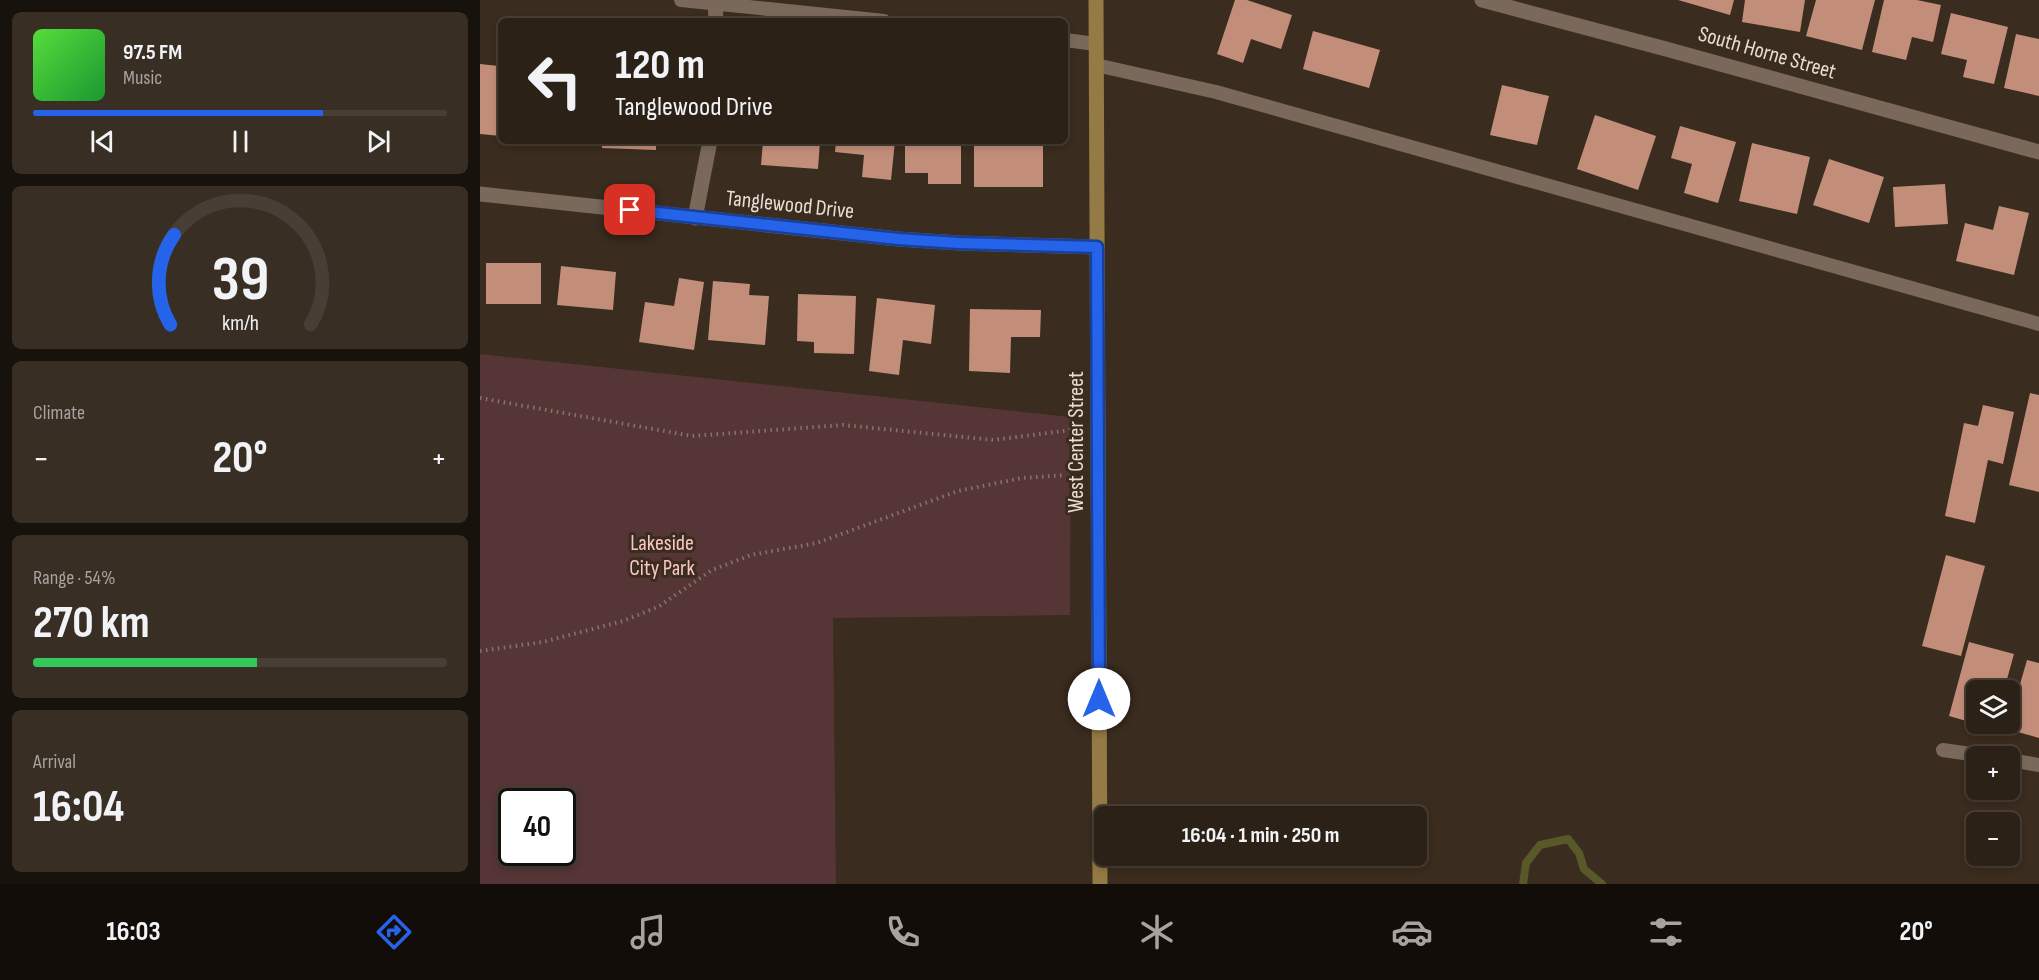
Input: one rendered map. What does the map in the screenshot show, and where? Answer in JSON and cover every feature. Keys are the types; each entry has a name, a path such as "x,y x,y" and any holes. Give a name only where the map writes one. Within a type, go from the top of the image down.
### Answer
{"street":[{"name":"West Center Street","path":"1096,0 1100,884"},
{"name":"South Horne Street","path":"1482,0 2039,152"},
{"path":"715,2 716,18"},
{"path":"695,218 709,144"},
{"name":"Tanglewood Drive","path":"480,194 908,240 1097,247"}],"lane":[{"path":"681,0 857,18"},
{"path":"1068,40 1096,44"},
{"path":"1096,65 1216,92 2039,324"},
{"path":"1943,750 1966,753"},
{"path":"2020,762 2039,765"}],"path":[{"path":"480,398 692,436 843,425 993,440 1098,427"},
{"path":"480,651 543,642 623,621 658,607 712,570 751,555 817,543 958,491 1022,478 1066,475"}],"green space":[{"name":"Lakeside City Park","path":"480,354 1071,417 1070,615 833,618 836,884 480,884"}],"building":[{"path":"1235,0 1247,0 1292,15 1281,49 1251,39 1243,63 1217,54"},
{"path":"1678,0 1734,0 1730,15"},
{"path":"1745,0 1805,0 1800,32 1742,22"},
{"path":"1816,0 1875,0 1862,50 1806,36"},
{"path":"1884,0 1917,0 1941,5 1933,42 1912,37 1906,60 1872,52"},
{"path":"1951,13 2008,27 1994,84 1963,77 1967,60 1941,54"},
{"path":"1313,31 1380,50 1369,88 1303,69"},
{"path":"2016,34 2039,39 2039,96 2004,88"},
{"path":"480,64 498,66 498,136 480,134"},
{"path":"1502,85 1549,96 1537,145 1490,135"},
{"path":"1595,115 1656,136 1638,190 1577,169"},
{"path":"1680,126 1736,142 1718,203 1684,193 1692,164 1671,158"},
{"path":"1752,143 1810,157 1797,214 1739,201"},
{"path":"602,144 656,144 656,150 602,148"},
{"path":"763,144 820,144 818,169 761,165"},
{"path":"836,144 895,144 891,180 862,177 864,155 835,152"},
{"path":"905,144 961,144 961,184 928,184 928,173 905,173"},
{"path":"974,144 1043,144 1043,187 974,187"},
{"path":"1829,159 1884,177 1869,223 1813,205"},
{"path":"1945,184 1948,224 1895,227 1893,187"},
{"path":"1999,206 2029,213 2014,275 1956,261 1965,223 1993,230"},
{"path":"486,263 541,263 541,304 486,304"},
{"path":"561,266 616,272 613,310 557,305"},
{"path":"679,278 704,282 694,350 639,342 645,302 674,306"},
{"path":"713,281 750,284 749,295 769,296 765,345 708,340"},
{"path":"798,294 856,296 854,354 814,353 814,342 797,341"},
{"path":"877,298 935,305 931,344 903,340 899,375 869,371"},
{"path":"970,309 1041,310 1040,337 1011,337 1010,373 969,371"},
{"path":"2030,393 2039,395 2039,492 2009,485"},
{"path":"1983,405 2014,412 2003,464 1988,460 1975,523 1945,516 1964,423 1978,426"},
{"path":"1946,555 1985,566 1961,656 1922,646"},
{"path":"1969,642 2014,654 2007,680 1966,680 1966,721 1949,716"},
{"path":"2027,660 2039,663 2039,738 2020,733 2020,684"}],"waterway":[{"path":"1523,884 1526,863 1540,845 1568,839 1579,853 1584,869 1602,884"}],"route":[{"path":"630,210 898,239 1097,247 1099,699"}]}
